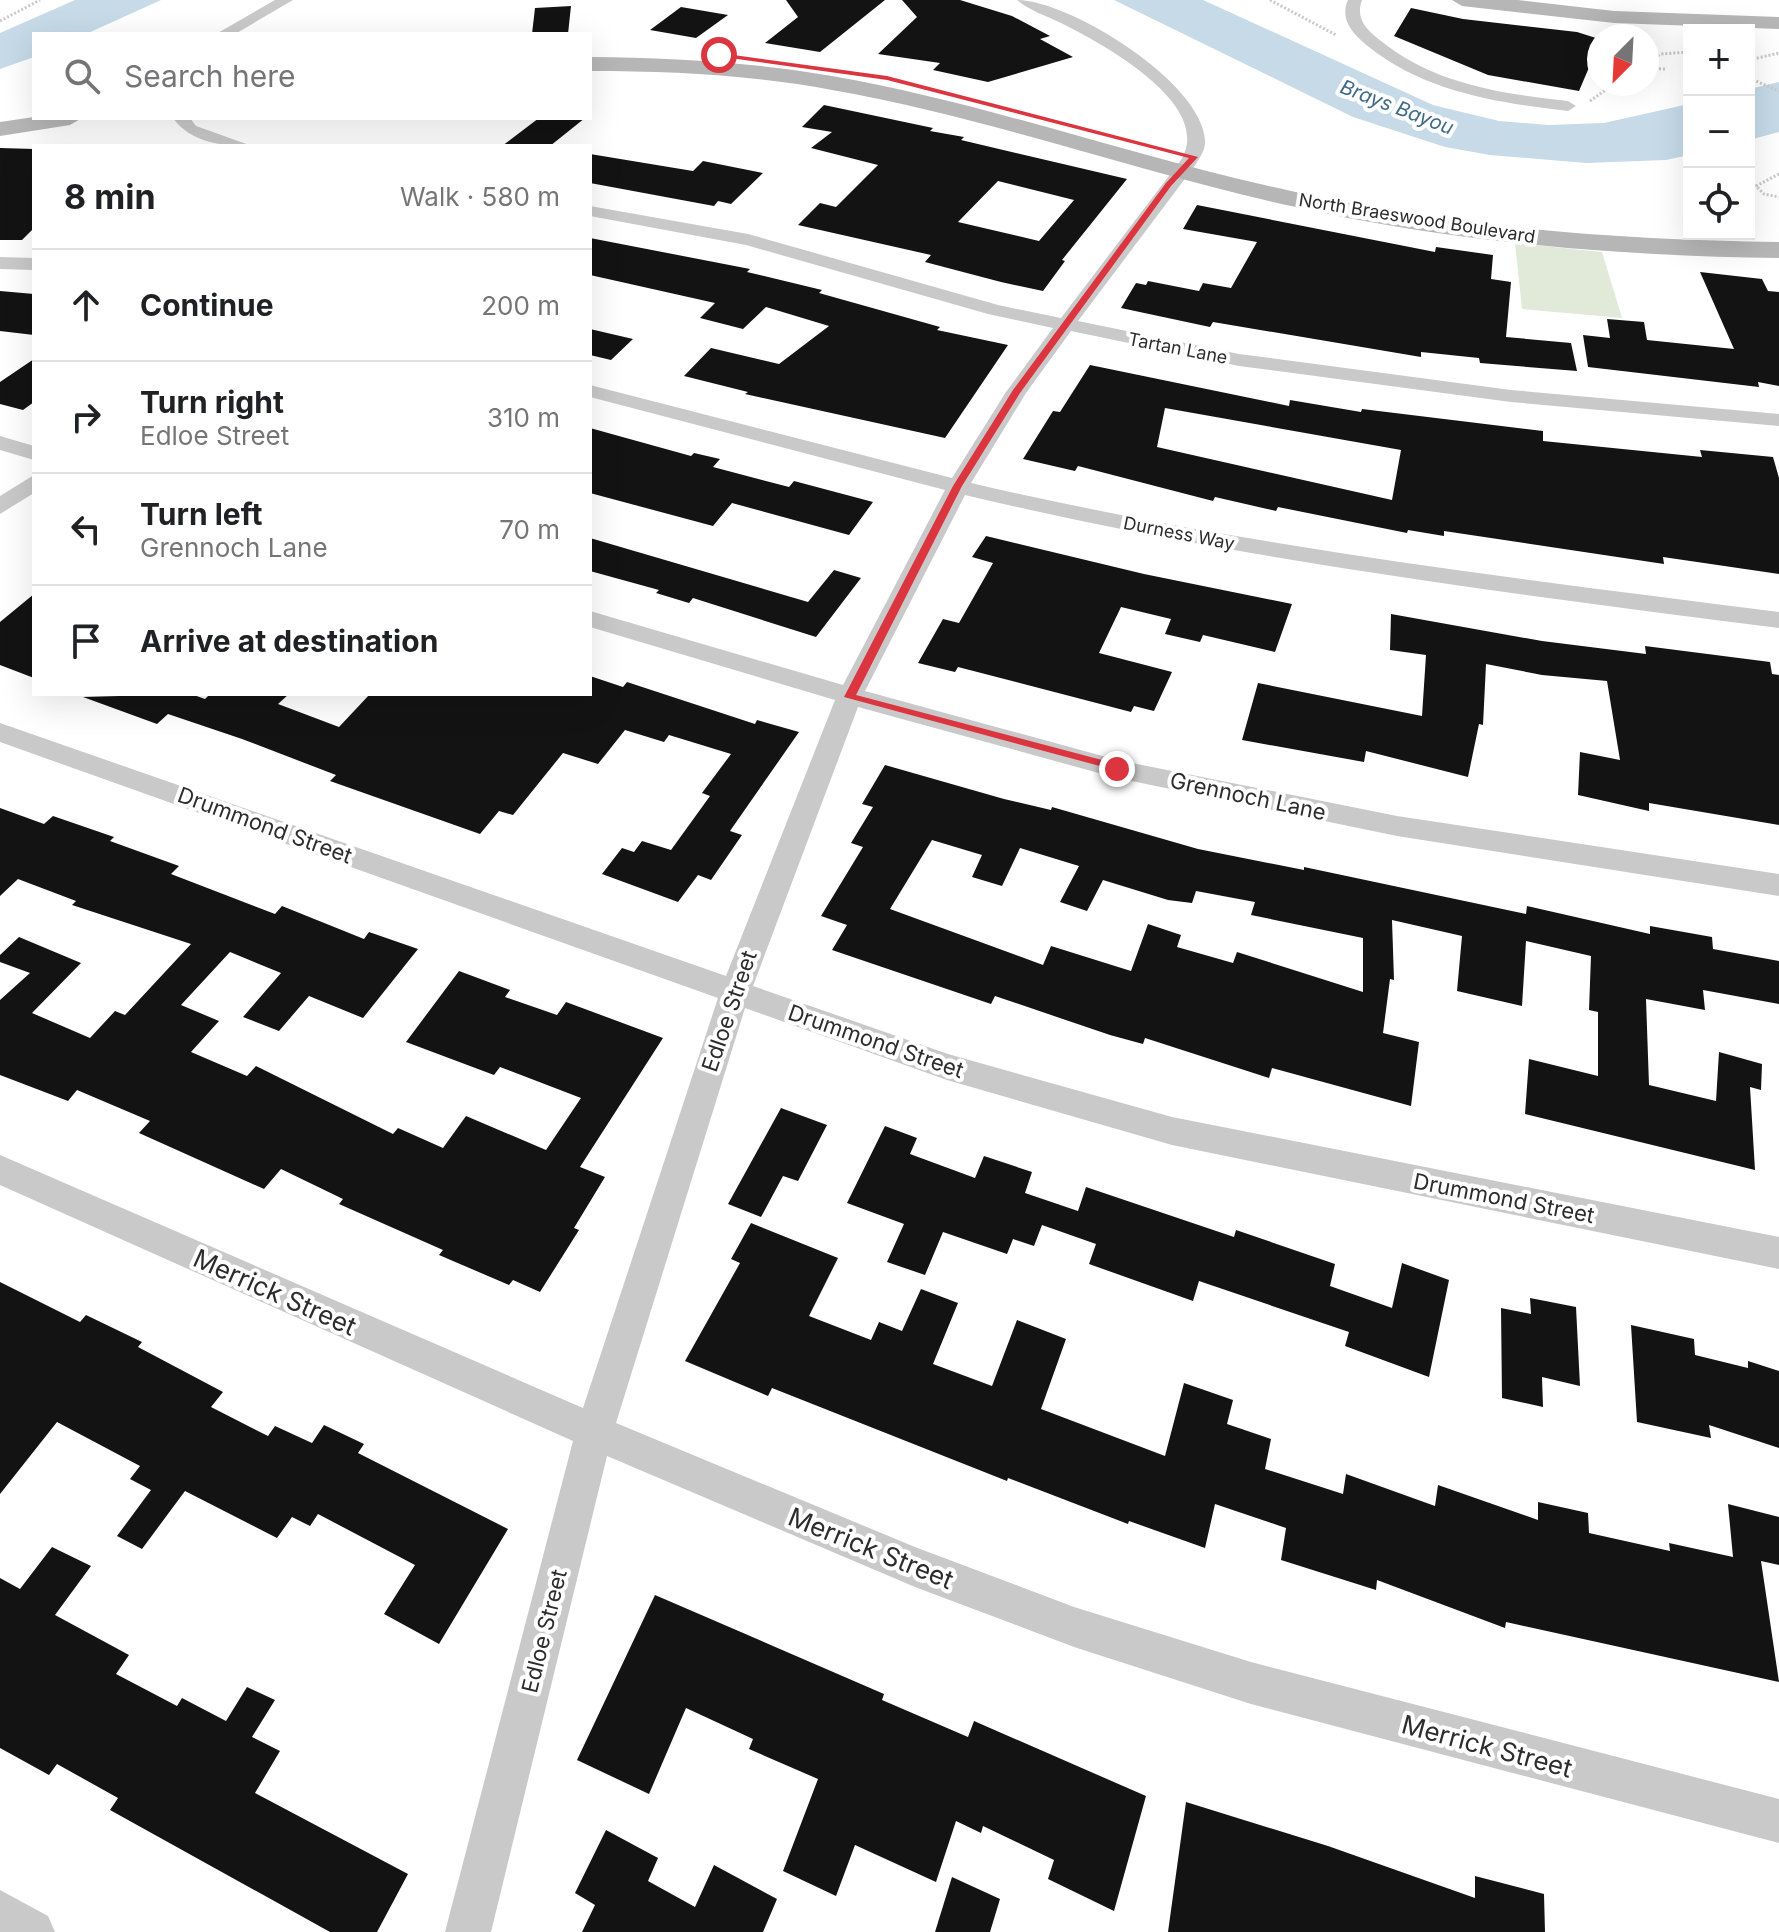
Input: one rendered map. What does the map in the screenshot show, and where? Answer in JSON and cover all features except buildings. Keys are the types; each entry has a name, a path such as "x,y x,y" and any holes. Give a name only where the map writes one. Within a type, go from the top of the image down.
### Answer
{"main road":[{"path":"1462,0 1654,20 1779,23"},
{"path":"1531,0 1707,14 1779,14"},
{"name":"North Braeswood Boulevard","path":"592,51 692,60 865,89 1186,165 1370,214 1516,226 1683,230"},
{"name":"North Braeswood Boulevard","path":"592,64 692,60"},
{"path":"0,115 32,110"},
{"path":"0,129 57,120"},
{"name":"North Braeswood Boulevard","path":"1516,226 1659,247 1779,250"},
{"path":"1755,230 1779,231"}],"street":[{"path":"228,32 286,0"},
{"path":"1024,0 1099,36 1180,100 1194,122 1198,137 1186,165"},
{"path":"1355,0 1352,14 1358,29 1384,52 1412,67 1486,93 1568,106"},
{"path":"182,120 190,130 236,144"},
{"name":"Edloe Street","path":"468,1932 594,1432 735,992 849,697 958,486 1063,326 1186,165"},
{"name":"Tartan Lane","path":"592,211 688,227 777,247 957,300 1063,326 1239,360 1363,379 1511,396 1779,420"},
{"path":"0,263 32,264"},
{"name":"Durness Way","path":"592,392 958,486 1091,516 1384,571 1779,620"},
{"path":"0,443 32,452"},
{"path":"0,507 32,483"},
{"name":"Grennoch Lane","path":"592,620 849,697 1088,761 1260,799 1513,845 1779,885"},
{"name":"Drummond Street","path":"0,732 947,1067 1172,1131 1779,1253"},
{"name":"Merrick Street","path":"0,1169 594,1432 915,1567 1074,1627 1251,1683 1779,1821"},
{"path":"0,1913 32,1932"}],"path":[{"path":"0,21 40,0"},
{"path":"1659,55 1683,52"},
{"path":"1755,59 1779,53"},
{"path":"1659,69 1665,69"},
{"path":"1755,81 1779,91"},
{"path":"1779,174 1756,186 1764,194 1779,197"}],"green space":[{"path":"1515,243 1602,252 1622,318 1522,309"}],"water":[{"path":"75,0 161,0 90,32 32,32 32,58 0,69 0,33"},
{"name":"Brays Bayou","path":"1114,0 1203,0 1433,105 1499,121 1548,125 1604,123 1683,105 1683,156 1666,160 1586,163 1490,155 1445,147 1353,117"},
{"path":"1779,82 1779,132 1755,138 1755,96 1755,88"}],"route":[{"path":"719,55 776,60 887,78 1194,157 1168,185 1016,392 958,486 849,697 1117,769"}]}
